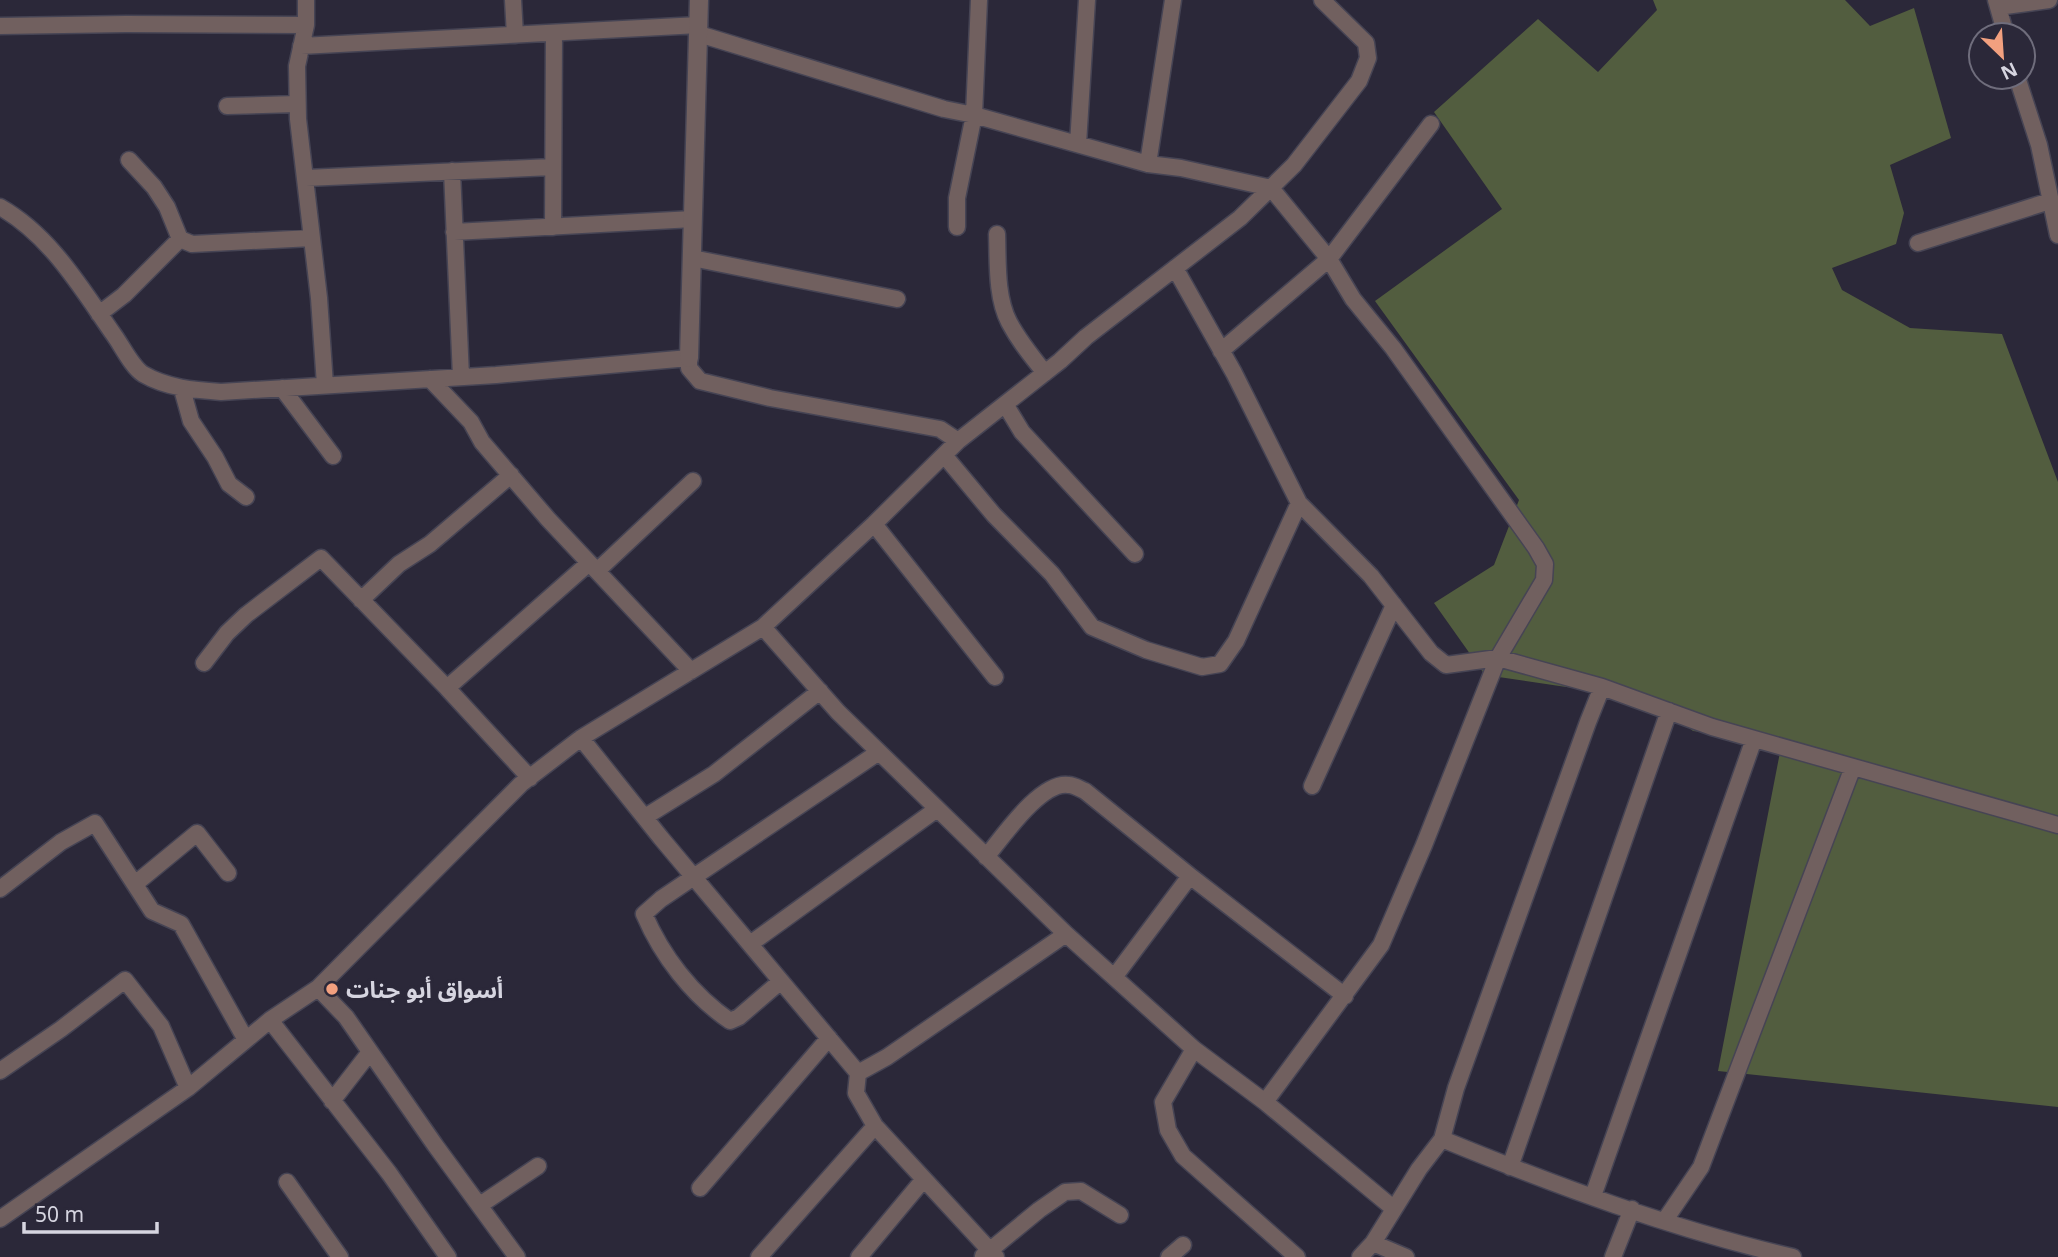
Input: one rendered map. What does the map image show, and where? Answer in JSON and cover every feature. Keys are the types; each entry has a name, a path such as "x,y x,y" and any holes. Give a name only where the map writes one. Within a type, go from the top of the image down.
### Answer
{"street":[{"path":"306,0 306,25 297,66 298,104 325,385"},
{"path":"513,0 515,35"},
{"path":"699,0 689,368 700,381 770,398 940,429 958,441"},
{"path":"957,227 957,198 974,115 979,0"},
{"path":"1078,144 1087,0"},
{"path":"1148,164 1173,0"},
{"path":"0,1219 188,1088 270,1020 318,988 530,778 582,738 763,627 958,441 1086,337 1240,218 1294,165 1359,81 1368,58 1366,43 1322,0"},
{"path":"2002,21 1997,4 2049,0"},
{"path":"0,26 306,25"},
{"path":"302,46 555,33 699,30 944,109 1148,164 1181,168 1271,188 1329,259 1353,299 1393,348 1545,564 1544,580 1498,658 1381,945 1265,1102"},
{"path":"553,227 555,33"},
{"path":"2022,91 2039,145 2058,235"},
{"path":"227,106 298,104"},
{"path":"1221,351 1329,259 1432,124"},
{"path":"129,160 154,187 167,207 180,239 192,244 312,238"},
{"path":"306,178 552,167"},
{"path":"452,171 461,377"},
{"path":"1918,243 2050,201"},
{"path":"0,207 20,219 41,237 86,293 141,373 182,389 221,392 461,377 689,358"},
{"path":"454,232 693,219"},
{"path":"996,234 1003,305 1008,321 1045,373"},
{"path":"99,314 124,295 180,239"},
{"path":"692,258 897,299"},
{"path":"1175,268 1299,503 1371,576 1431,653 1446,665 1498,658 1602,687 1754,739 2058,825"},
{"path":"430,379 471,422 482,442 510,475 691,671"},
{"path":"282,388 333,456"},
{"path":"182,389 191,421 229,484 246,497"},
{"path":"1005,404 1022,432 1135,554"},
{"path":"944,455 994,515 1052,574 1093,627 1146,650 1202,667 1220,664 1236,641 1299,503"},
{"path":"361,600 398,564 430,544 510,475"},
{"path":"447,688 693,481"},
{"path":"874,524 995,677"},
{"path":"204,663 227,633 246,615 321,558 530,778"},
{"path":"1312,786 1394,605"},
{"path":"763,627 879,752 1066,933 1194,1049 1265,1102 1393,1208"},
{"path":"1360,1257 1373,1244 1419,1169 1443,1139 1456,1088 1602,687"},
{"path":"645,817 714,774 820,691"},
{"path":"1510,1167 1668,711"},
{"path":"582,738 858,1073 856,1093 875,1126 989,1255 1039,1210 1065,1192 1081,1192 1120,1215"},
{"path":"1593,1196 1754,739"},
{"path":"781,981 739,1017 730,1021 710,1007 667,958 654,939 644,914 661,899 879,752"},
{"path":"1665,1220 1701,1167 1853,767"},
{"path":"986,857 1020,815 1049,789 1067,784 1085,791 1345,996"},
{"path":"750,944 937,809"},
{"path":"0,889 61,842 95,823 152,911 181,924 246,1040"},
{"path":"135,884 197,833 228,873"},
{"path":"1115,976 1190,876"},
{"path":"858,1073 887,1057 1066,933"},
{"path":"0,1071 125,980 161,1027 188,1088"},
{"path":"318,988 346,1017 517,1257"},
{"path":"270,1020 389,1173 448,1257"},
{"path":"699,1188 829,1038"},
{"path":"1194,1049 1163,1102 1168,1130 1183,1156 1297,1257"},
{"path":"332,1101 370,1052"},
{"path":"759,1257 875,1126"},
{"path":"1443,1139 1510,1167 1665,1220 1743,1252 1793,1257"},
{"path":"480,1205 538,1166"},
{"path":"859,1257 924,1179"},
{"path":"287,1182 340,1257"},
{"path":"1613,1257 1632,1209"},
{"path":"1373,1244 1406,1257"},
{"path":"1169,1257 1183,1245"}],"green space":[{"path":"1653,0 1845,0 1870,26 1914,8 1951,138 1890,165 1904,213 1896,244 1832,268 1842,290 1910,328 2002,334 2058,482 2058,1107 1718,1071 1782,742 1693,731 1654,700 1485,675 1434,603 1494,565 1519,500 1375,301 1502,209 1434,112 1538,19 1598,72 1657,10"}],"place":[{"name":"أسواق أبو جنات","path":"332,989"}]}
